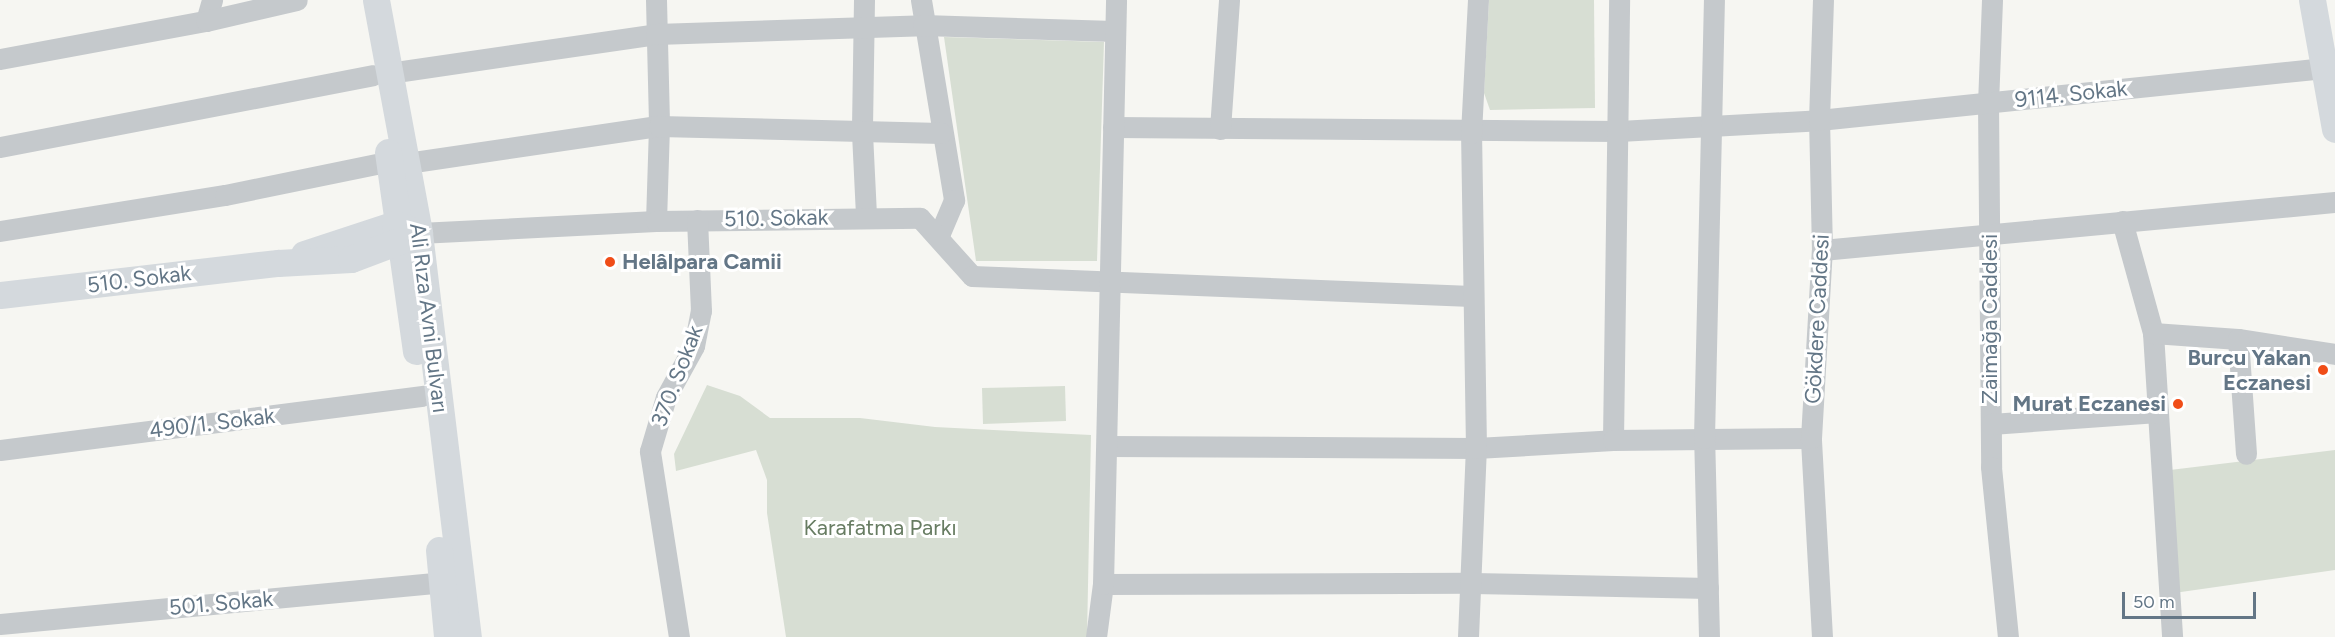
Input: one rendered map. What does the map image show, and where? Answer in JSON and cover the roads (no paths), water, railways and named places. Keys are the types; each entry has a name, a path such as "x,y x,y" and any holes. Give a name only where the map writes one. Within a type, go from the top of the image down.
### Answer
{"main road":[{"name":"Ali Rıza Avni Bulvarı","path":"361,0 381,74 399,162 405,285 423,396 447,637"},
{"name":"Ali Rıza Avni Bulvarı","path":"376,0 381,74"},
{"path":"2312,0 2327,61 2335,129"},
{"name":"Ali Rıza Avni Bulvarı","path":"404,234 468,637"},
{"name":"510. Sokak","path":"0,296 278,263 351,259 404,234"},
{"name":"510. Sokak","path":"278,263 404,234"},
{"path":"351,259 388,270 405,285"}],"street":[{"path":"206,21 212,0"},
{"path":"0,59 206,21 297,0"},
{"path":"656,0 659,126 656,221"},
{"path":"864,0 862,133 866,216"},
{"path":"921,0 923,25 954,200 939,236"},
{"path":"1096,637 1103,584 1107,446 1107,284 1116,0"},
{"path":"1220,129 1229,0"},
{"path":"1468,637 1476,448 1471,133 1478,0"},
{"path":"1613,440 1619,0"},
{"path":"1709,637 1704,438 1714,0"},
{"name":"Gökdere Caddesi","path":"1822,637 1811,438 1822,250 1819,120 1823,0"},
{"name":"Zaimağa Caddesi","path":"1992,0 1988,102 1991,467 2008,637"},
{"path":"0,147 381,74 656,34 923,25 1114,31"},
{"name":"9114. Sokak","path":"1113,127 1471,133 1619,131 1711,126 1819,120 2327,61"},
{"path":"0,231 225,195 399,162 659,126 862,133 941,133"},
{"path":"1822,250 2335,202"},
{"name":"510. Sokak","path":"404,234 656,221 866,216 920,218 939,236 972,276 1107,284 1472,296"},
{"name":"370. Sokak","path":"679,637 650,451 666,397 694,346 702,311 697,220"},
{"path":"2122,221 2153,333 2172,637"},
{"path":"2153,333 2238,339 2335,354"},
{"path":"2238,339 2246,454"},
{"name":"490/1. Sokak","path":"0,450 423,396"},
{"path":"1991,424 2158,412"},
{"path":"1107,446 1476,448 1613,440 1811,438"},
{"name":"501. Sokak","path":"0,624 442,582"},
{"path":"1103,584 1472,583 1708,588"}],"place":[{"name":"Helâlpara Camii","path":"610,262"},
{"name":"Burcu Yakan Eczanesi","path":"2323,370"},
{"name":"Murat Eczanesi","path":"2178,404"}],"park label":[{"name":"Karafatma Parkı","path":"880,528"}]}
